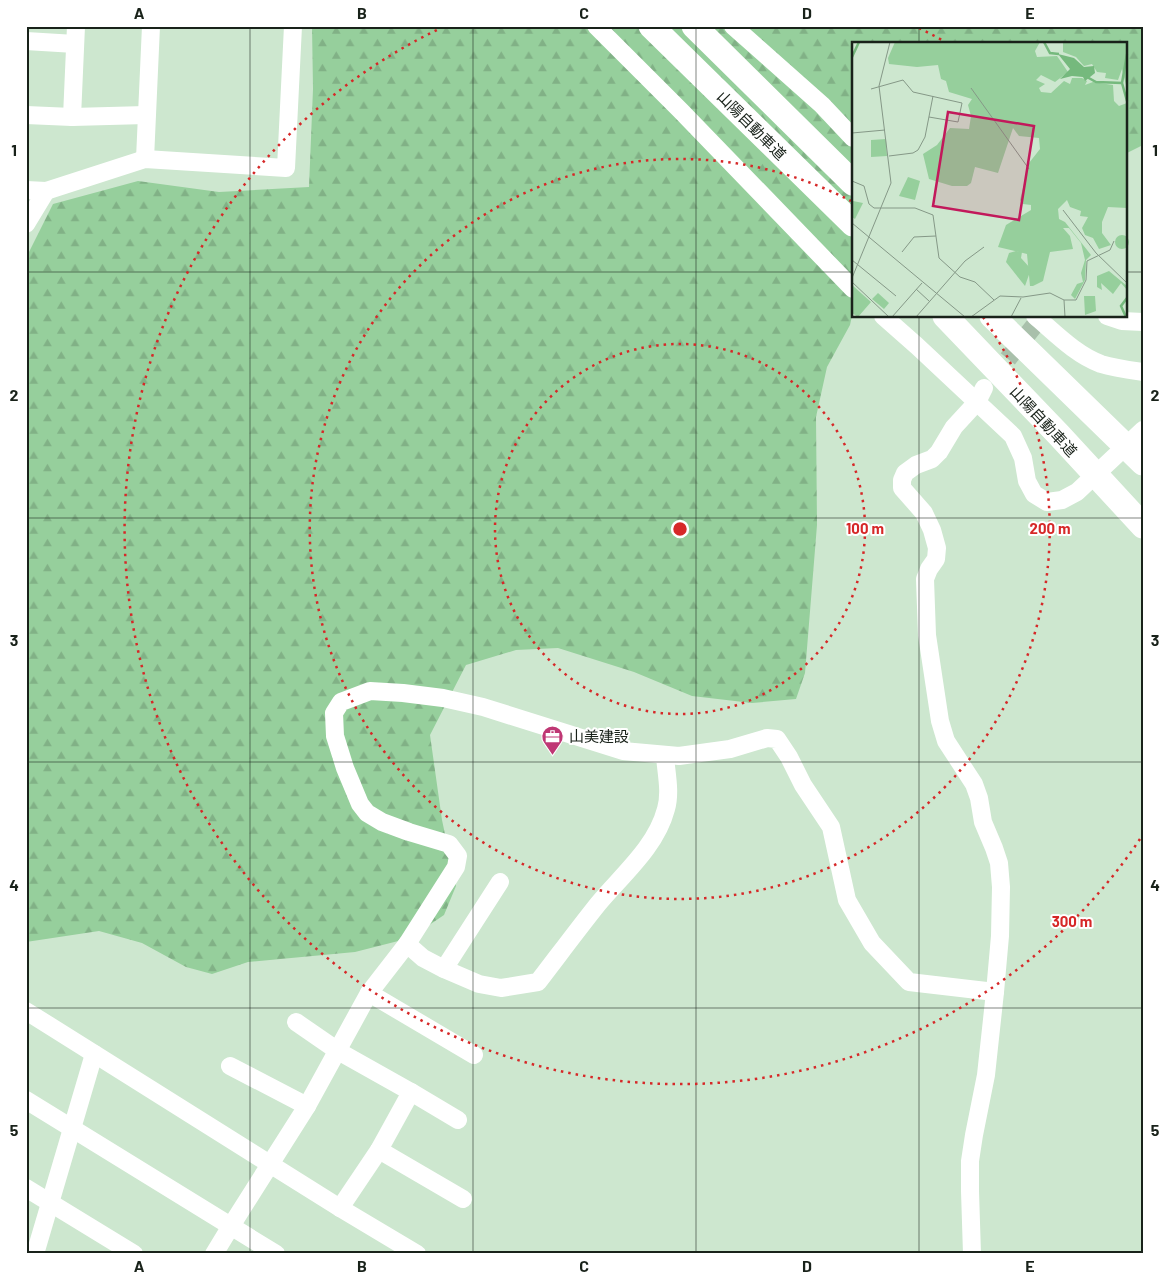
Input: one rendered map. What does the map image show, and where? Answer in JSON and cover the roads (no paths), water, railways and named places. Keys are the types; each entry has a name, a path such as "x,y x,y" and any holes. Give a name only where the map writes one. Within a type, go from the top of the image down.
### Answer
{"highway":[{"name":"山陽自動車道","path":"651,26 852,223"},
{"name":"山陽自動車道","path":"694,26 852,182"},
{"name":"山陽自動車道","path":"947,318 1143,526"},
{"path":"994,318 1143,463"}],"street":[{"path":"145,159 150,26"},
{"path":"26,190 46,191 145,159 286,168 293,26"},
{"path":"596,26 852,288"},
{"path":"733,26 822,105 852,137"},
{"path":"26,41 76,35 72,116"},
{"path":"26,115 146,115"},
{"path":"26,224 46,191"},
{"path":"885,318 917,346 980,395 1013,436 1023,458 1027,481 1034,494 1046,502 1062,500 1077,492 1143,430"},
{"path":"1037,318 1082,354 1100,363 1143,372"},
{"path":"1113,318 1122,321 1143,322"},
{"path":"972,1254 970,1161 986,1075 995,992 1000,936 1001,887 999,863 984,822 974,784 946,741 940,721 927,635 925,579 929,568 936,559 937,548 932,530 924,513 902,488 902,480 905,473 916,465 932,459 939,452 954,426 980,395"},
{"path":"214,1254 307,1106 370,993 407,944 456,867 458,856 450,844 382,822 367,813 360,804 344,768 335,736 334,713 341,702 370,691 443,698 483,707 623,751 665,756 730,749 767,738 777,739 830,827 847,900 872,943 909,982 995,992"},
{"path":"407,944 423,958 479,984 500,988 538,982 598,904 656,835 666,809 668,797 665,756"},
{"path":"444,969 500,882"},
{"path":"370,993 474,1055"},
{"path":"26,1011 412,1253"},
{"path":"296,1022 338,1051 458,1120"},
{"path":"35,1254 94,1054"},
{"path":"230,1066 307,1106"},
{"path":"340,1208 379,1150 411,1092"},
{"path":"26,1100 276,1254"},
{"path":"379,1150 463,1199"},
{"path":"26,1188 134,1254"}],"tunnel":[{"path":"991,380 1040,318"}],"place":[{"name":"山美建設","path":"553,755"}]}
